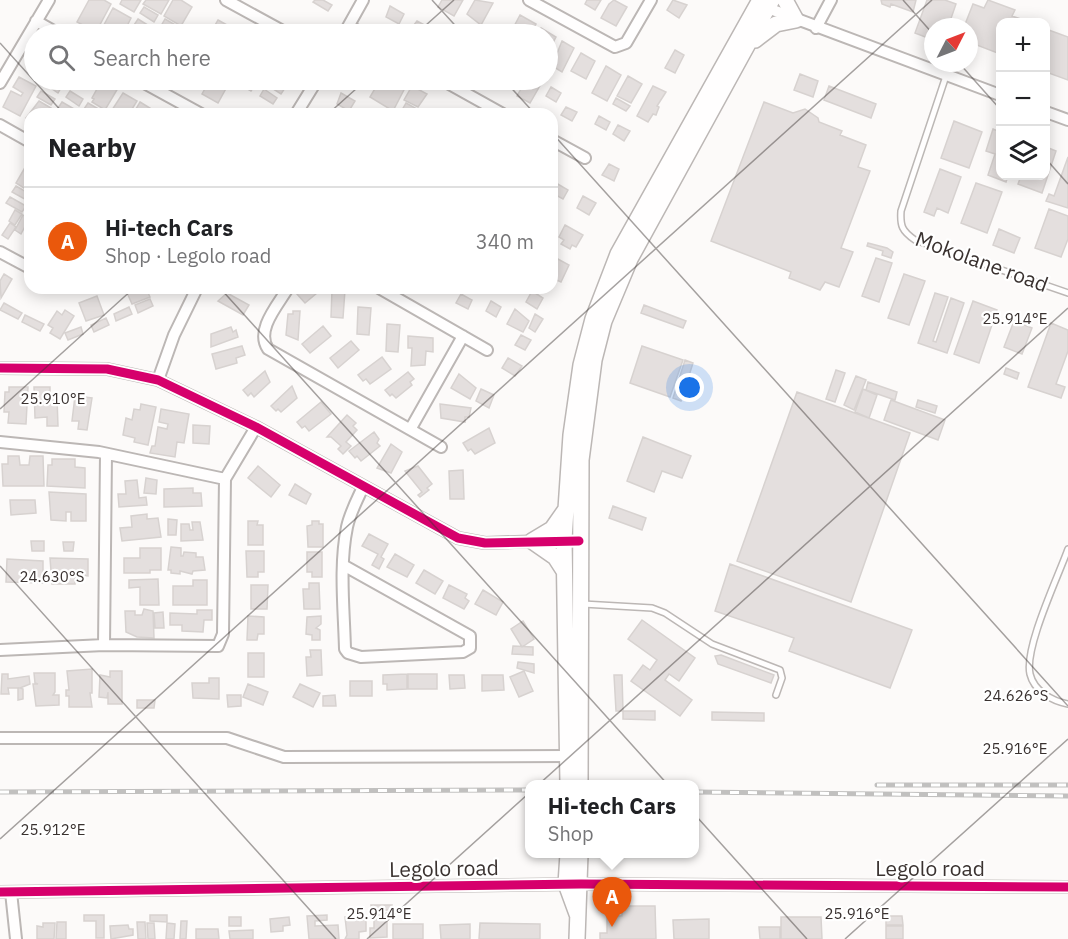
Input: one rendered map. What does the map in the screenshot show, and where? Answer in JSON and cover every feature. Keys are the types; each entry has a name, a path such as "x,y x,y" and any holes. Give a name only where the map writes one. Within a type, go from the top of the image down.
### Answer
{"main road":[{"path":"746,48 768,29 796,20 785,0"},
{"path":"568,780 564,572 572,540 586,408 594,360 604,321 648,222 746,48 764,3"},
{"path":"580,780 582,604 567,506 571,435 581,365 593,319 618,254 764,3"},
{"path":"564,572 555,557 532,541 552,530 567,506"},
{"path":"569,858 577,914 577,939"},
{"path":"573,884 579,858"}],"street":[{"path":"34,24 49,0"},
{"path":"226,0 270,24"},
{"path":"349,24 363,0"},
{"path":"529,0 615,47 626,43 651,0"},
{"path":"816,28 831,0"},
{"path":"764,3 816,28 996,94"},
{"path":"36,21 41,24"},
{"path":"0,83 24,42"},
{"path":"157,90 190,108"},
{"path":"300,108 311,90"},
{"path":"459,90 488,108"},
{"path":"1050,113 1068,120"},
{"path":"0,124 24,138"},
{"path":"558,143 585,158"},
{"path":"0,252 24,265"},
{"path":"158,380 174,335 193,294"},
{"path":"285,294 266,326 263,336 268,349 441,447"},
{"path":"393,294 487,350"},
{"path":"411,428 463,336"},
{"path":"0,368 107,369 158,380 256,428 458,538 485,543 572,540"},
{"path":"0,650 104,645 214,648 221,642 225,479 256,428"},
{"path":"0,442 106,454 225,479"},
{"path":"104,645 106,454"},
{"path":"343,565 470,636 470,648 463,652 361,657 348,653 345,649 343,565 348,525 363,487"},
{"path":"0,738 227,738 284,757 568,756"},
{"name":"Legolo road","path":"5,892 573,884 1068,887"},
{"path":"5,892 16,939"}],"lane":[{"name":"Mokolane road","path":"946,76 901,211 900,224 905,233 915,240 1068,293"},
{"path":"1068,549 1032,644 1029,662 1030,676 1037,688 1050,699 1068,704"},
{"path":"582,604 652,608 665,613 712,644 780,670 782,678 776,695"}],"building":[{"path":"89,0 104,0 111,4 100,24 77,22"},
{"path":"122,0 141,0 134,12 120,4"},
{"path":"146,0 169,0 161,14 143,4"},
{"path":"173,0 181,0 192,7 182,24 178,24 164,16"},
{"path":"323,0 332,5 328,11 313,2"},
{"path":"442,0 463,0 454,16 438,7"},
{"path":"475,0 493,3 482,24 467,14"},
{"path":"587,0 601,0 595,10 585,4"},
{"path":"614,0 627,7 616,26 601,18"},
{"path":"673,0 687,5 679,18 667,10"},
{"path":"881,0 916,0 913,12 891,4 890,7 882,4"},
{"path":"927,0 945,0 956,4 951,18 924,18 924,36 915,33"},
{"path":"988,0 1015,10 1012,16 1018,18 996,18 996,52 978,45 978,18 968,18 973,4 984,8"},
{"path":"390,6 404,14 399,24 386,17"},
{"path":"144,7 158,15 154,22 140,13"},
{"path":"113,8 131,18 128,24 104,24"},
{"path":"520,15 536,24 515,24"},
{"path":"138,19 146,24 135,24"},
{"path":"165,19 174,24 162,24"},
{"path":"1050,30 1068,37 1068,80 1050,73"},
{"path":"562,41 574,48 562,72 558,70 558,51"},
{"path":"675,50 684,55 675,73 665,68"},
{"path":"581,53 595,61 586,79 571,71"},
{"path":"606,66 621,75 607,101 592,93"},
{"path":"800,74 818,81 813,97 794,90"},
{"path":"628,76 642,84 631,103 617,96"},
{"path":"19,77 24,80 24,90 34,90 20,116 3,107 11,91 21,96 23,93 13,87"},
{"path":"653,86 666,92 657,106 659,107 656,115 653,114 648,122 637,116"},
{"path":"829,86 876,104 871,118 824,100"},
{"path":"96,90 117,90 106,108 92,102 94,99 92,98"},
{"path":"204,90 225,90 218,103 202,94"},
{"path":"265,90 277,98 273,104 260,96"},
{"path":"374,90 404,90 395,108 388,108 370,97"},
{"path":"410,90 420,90 427,94 418,107 404,100"},
{"path":"520,90 537,90 530,103 517,96"},
{"path":"549,90 561,93 556,102 546,96"},
{"path":"41,91 55,99 51,105 37,97"},
{"path":"70,91 83,99 79,106 66,97"},
{"path":"123,93 137,101 133,108 113,108"},
{"path":"341,93 355,101 351,108 344,108 337,104"},
{"path":"616,98 630,106 626,111 613,104"},
{"path":"39,101 51,108 34,108"},
{"path":"62,102 72,108 58,108"},
{"path":"140,102 150,108 136,108"},
{"path":"764,102 793,113 805,109 818,118 819,122 842,131 840,135 866,145 858,167 870,171 841,248 853,252 839,287 825,282 820,290 789,278 791,272 711,241"},
{"path":"88,103 97,108 85,108"},
{"path":"406,103 415,108 403,108"},
{"path":"566,107 577,112 572,121 561,115"},
{"path":"599,116 610,122 606,130 595,124"},
{"path":"954,121 982,132 969,168 941,158"},
{"path":"618,125 630,131 624,141 613,134"},
{"path":"993,129 996,130 996,178 988,175 995,154 986,151"},
{"path":"1050,149 1056,151 1050,169"},
{"path":"1068,157 1068,208 1046,201 1049,194 1054,196"},
{"path":"609,164 619,169 614,181 602,175"},
{"path":"24,169 24,188 16,183"},
{"path":"940,169 961,177 948,213 937,208 934,216 924,212"},
{"path":"1020,180 1046,180 1042,193 1018,184"},
{"path":"976,183 1002,192 987,233 961,223"},
{"path":"558,184 568,190 563,199 558,196"},
{"path":"16,186 24,191 24,199 12,192"},
{"path":"583,196 596,203 589,215 577,208"},
{"path":"10,197 24,205 24,209 22,212 6,203"},
{"path":"1049,209 1068,216 1068,239 1061,257 1035,248"},
{"path":"15,210 22,214 15,225 9,221"},
{"path":"23,215 24,228 21,234 15,230"},
{"path":"10,223 16,227 8,239 2,235"},
{"path":"565,225 583,235 576,247 572,245 570,249 561,244 564,240 559,237"},
{"path":"999,229 1020,238 1014,253 993,245"},
{"path":"868,243 887,248 893,252 891,258 882,255 883,251 867,246"},
{"path":"876,258 892,263 879,302 862,296"},
{"path":"558,259 569,265 561,282 558,281"},
{"path":"4,274 12,279 1,298 0,281"},
{"path":"904,274 925,281 909,325 888,318"},
{"path":"935,293 948,297 933,341 936,342 951,298 964,303 947,353 918,343"},
{"path":"128,294 149,294 150,297 132,304"},
{"path":"229,294 249,305 243,315 218,301"},
{"path":"297,294 316,294 305,303"},
{"path":"332,294 345,294 343,318 331,317"},
{"path":"461,294 472,300 468,309 456,303"},
{"path":"530,294 537,294 543,298 537,309 526,302"},
{"path":"97,296 104,315 86,321 79,303"},
{"path":"150,299 153,306 138,313 135,305"},
{"path":"491,301 501,307 496,317 486,311"},
{"path":"973,301 997,310 979,363 954,354"},
{"path":"4,303 22,313 18,319 0,310"},
{"path":"644,305 686,321 683,328 641,313"},
{"path":"129,307 132,314 116,321 114,314"},
{"path":"358,307 371,308 369,335 357,334"},
{"path":"515,309 529,321 523,332 507,324"},
{"path":"65,310 74,316 60,339 50,333 53,328 48,325 57,311 62,315"},
{"path":"293,311 300,311 298,340 286,335 288,314 293,314"},
{"path":"535,314 543,319 535,332 529,328"},
{"path":"25,315 44,324 40,331 22,322"},
{"path":"106,318 109,325 94,332 91,325"},
{"path":"1014,321 1032,328 1022,354 1004,347"},
{"path":"1051,323 1068,330 1068,351 1056,384 1065,387 1061,398 1028,387"},
{"path":"387,324 400,325 398,352 386,351"},
{"path":"323,326 331,336 310,353 302,344"},
{"path":"81,327 83,334 68,340 65,333"},
{"path":"231,327 233,332 236,330 238,337 211,347 211,334"},
{"path":"521,335 531,340 525,350 515,345"},
{"path":"408,336 433,338 433,352 426,351 425,365 411,366 412,348 408,348"},
{"path":"351,341 359,350 338,368 330,358"},
{"path":"242,346 245,355 236,358 237,363 216,369 212,354"},
{"path":"642,346 683,360 670,397 630,383"},
{"path":"382,357 391,369 370,384 366,379 363,381 358,375"},
{"path":"508,358 522,366 515,376 502,368"},
{"path":"685,360 693,363 681,401 673,398"},
{"path":"1006,368 1019,373 1017,379 1004,374"},
{"path":"836,370 845,373 835,402 826,399"},
{"path":"265,371 270,382 254,397 251,393 248,396 243,390"},
{"path":"408,372 414,379 410,382 412,385 396,398 392,394 390,396 385,390"},
{"path":"459,374 476,388 470,399 451,388"},
{"path":"856,376 866,380 854,410 844,405"},
{"path":"868,382 897,392 895,400 866,390"},
{"path":"292,386 297,398 281,412 278,409 276,411 271,406"},
{"path":"9,387 28,387 26,424 8,423 9,412 4,412 5,392 9,392"},
{"path":"34,387 50,387 50,398 57,398 58,426 47,426 47,417 35,418"},
{"path":"481,389 494,395 489,408 476,401"},
{"path":"863,389 877,395 869,418 855,412"},
{"path":"797,392 910,433 851,602 737,561"},
{"path":"75,396 92,398 87,430 78,429 79,421 72,421"},
{"path":"891,400 945,420 938,440 884,420"},
{"path":"918,400 937,406 935,413 916,407"},
{"path":"321,402 331,414 309,431 305,426 302,428 297,422"},
{"path":"141,404 156,407 148,445 134,442 135,438 123,435 126,418 132,420 134,409 140,410"},
{"path":"440,404 471,408 469,417 465,417 465,422 441,418"},
{"path":"161,409 189,414 184,443 177,442 175,457 150,453 152,446 155,446 158,427 167,429 168,424 159,422"},
{"path":"347,415 356,423 353,426 357,430 346,442 351,446 343,454 338,449 341,446 331,437 327,437"},
{"path":"193,425 210,426 209,444 193,443"},
{"path":"489,428 495,443 475,454 471,449 468,451 463,443"},
{"path":"374,432 379,439 377,443 380,446 361,461 357,456 355,458 349,451"},
{"path":"643,437 691,456 682,478 662,471 654,492 627,481"},
{"path":"391,444 402,452 391,473 377,468"},
{"path":"8,456 19,456 20,465 29,465 30,456 43,456 44,486 3,486 2,464 8,464"},
{"path":"52,459 75,459 75,467 85,468 85,488 47,486 48,465 52,465"},
{"path":"258,466 280,485 271,497 248,478"},
{"path":"418,466 432,484 427,488 429,490 420,497 418,495 422,492 405,471"},
{"path":"463,470 464,499 450,499 449,471"},
{"path":"146,478 157,480 156,494 144,493"},
{"path":"137,480 139,498 146,497 147,505 119,507 118,494 126,494 125,481"},
{"path":"295,484 311,494 306,504 289,495"},
{"path":"193,488 193,493 201,493 202,506 164,507 164,489"},
{"path":"49,492 86,494 86,521 71,521 71,512 66,512 66,521 51,520"},
{"path":"10,500 35,500 36,513 11,515"},
{"path":"613,506 646,518 642,530 609,518"},
{"path":"147,514 147,519 158,518 161,537 122,541 120,528 132,527 131,516"},
{"path":"168,519 177,520 176,535 168,535"},
{"path":"248,521 258,521 257,525 263,525 263,545 248,545"},
{"path":"312,521 319,521 319,524 323,524 323,547 308,547 307,526 312,525"},
{"path":"192,522 200,522 203,540 181,541 181,524 189,524 190,530 193,530"},
{"path":"369,534 388,544 381,557 384,559 379,569 372,565 378,554 362,546"},
{"path":"31,541 44,541 44,551 32,551"},
{"path":"63,542 74,542 73,551 64,551"},
{"path":"171,547 181,548 181,556 184,552 196,553 196,557 203,557 205,570 193,571 192,574 180,571 180,574 171,573 171,570 168,570"},
{"path":"140,548 161,548 161,570 150,570 150,573 124,573 124,558 140,558"},
{"path":"246,551 264,551 264,572 258,572 258,577 247,577"},
{"path":"307,552 322,552 322,577 312,577 312,572 307,572"},
{"path":"395,554 414,565 407,577 387,567"},
{"path":"50,558 88,559 88,576 70,574 69,576 75,576 75,584 52,584"},
{"path":"7,559 43,561 43,583 6,582"},
{"path":"730,564 912,630 890,688 789,651 794,638 715,611"},
{"path":"424,570 443,581 435,594 416,583"},
{"path":"158,579 159,605 140,605 140,587 129,588 129,580"},
{"path":"193,580 207,580 207,605 173,605 173,586 193,586"},
{"path":"309,583 319,583 320,609 304,609 303,589 309,589"},
{"path":"251,585 268,585 267,609 251,609"},
{"path":"449,585 467,594 465,598 469,601 464,609 443,598"},
{"path":"483,590 503,602 496,615 475,604"},
{"path":"144,609 153,611 154,638 137,637 126,632 125,611 135,611 135,615 142,615"},
{"path":"197,610 212,610 212,620 204,620 203,632 182,631 182,625 170,625 170,613 197,614"},
{"path":"163,612 164,628 155,628 154,613"},
{"path":"248,616 264,617 264,634 258,634 257,640 247,640"},
{"path":"321,616 321,624 316,628 320,630 320,640 312,640 312,635 306,634 307,617"},
{"path":"642,620 695,658 679,681 669,674 665,680 692,700 680,716 631,681 643,665 650,670 657,660 628,639"},
{"path":"523,621 534,639 522,647 511,629"},
{"path":"513,646 533,647 533,655 512,654"},
{"path":"310,650 321,650 322,675 307,676 306,657 311,657"},
{"path":"248,653 264,653 264,677 248,677"},
{"path":"721,655 774,675 771,683 718,664 715,656"},
{"path":"518,662 534,664 534,673 517,668"},
{"path":"92,669 92,693 90,693 92,707 69,707 69,696 66,696 66,690 69,690 67,671"},
{"path":"110,671 122,671 122,704 108,704 108,692 107,698 99,697 100,675 110,677"},
{"path":"524,671 533,691 519,697 510,677"},
{"path":"34,673 55,673 53,695 59,695 59,705 36,706 33,684 38,684 35,683"},
{"path":"2,674 8,674 8,679 29,676 30,684 20,688 23,689 23,699 18,700 18,688 8,688 9,694 1,694"},
{"path":"407,674 407,689 387,690 387,684 383,684 383,675"},
{"path":"408,674 437,674 437,689 408,689"},
{"path":"449,675 464,675 465,688 450,689"},
{"path":"482,675 503,675 504,690 482,691"},
{"path":"614,675 622,675 623,711 616,711"},
{"path":"209,678 219,678 219,699 193,698 192,683 209,683"},
{"path":"350,681 372,681 372,696 350,696"},
{"path":"248,684 268,692 263,705 243,697"},
{"path":"300,684 320,693 313,707 293,697"},
{"path":"227,695 241,695 241,706 228,707"},
{"path":"335,695 336,706 323,706 323,696"},
{"path":"137,700 155,700 154,708 137,708"},
{"path":"623,711 655,711 655,720 623,719"},
{"path":"712,712 764,713 764,721 712,720"},
{"path":"371,905 392,905 392,910 371,910"},
{"path":"622,906 655,906 656,939 600,939 600,933 607,933 607,916 622,916"},
{"path":"387,913 387,937 370,938 370,928 374,928 374,914"},
{"path":"84,915 104,915 104,938 96,938 96,921 84,921"},
{"path":"150,915 167,915 167,922 150,921"},
{"path":"327,915 327,920 315,921 315,926 338,925 339,939 309,939 307,916"},
{"path":"886,916 902,916 903,925 886,925"},
{"path":"229,917 241,917 241,926 229,926"},
{"path":"289,917 290,925 283,926 283,931 271,932 270,919"},
{"path":"345,917 366,917 366,931 359,932 359,939 345,939 347,935"},
{"path":"781,917 821,917 822,939 781,939"},
{"path":"709,919 709,939 674,939 673,920"},
{"path":"181,921 187,921 186,939 180,939"},
{"path":"57,922 66,922 66,939 56,939"},
{"path":"137,922 145,922 146,939 138,939"},
{"path":"43,923 55,923 54,939 37,939 37,926 43,927"},
{"path":"147,923 154,923 155,939 148,939"},
{"path":"167,923 175,924 174,939 166,939"},
{"path":"480,923 540,924 540,939 479,939"},
{"path":"393,924 423,924 423,939 393,939"},
{"path":"470,924 470,939 441,939 440,925"},
{"path":"128,925 129,929 133,929 133,935 111,939 110,926"},
{"path":"886,926 903,926 903,939 886,939"},
{"path":"759,927 780,927 780,939 760,939"},
{"path":"196,929 218,929 219,939 196,939"},
{"path":"253,930 253,939 230,939 229,931"}],"railway":[{"path":"877,785 1068,785"},
{"path":"0,792 525,790"},
{"path":"699,792 1068,796"}],"cycle path":[{"path":"0,368 107,369 158,380 256,427 458,538 485,543 579,541"},
{"path":"0,892 581,884 1068,887"}],"place":[{"name":"Hi-tech Cars","path":"612,927"}]}
